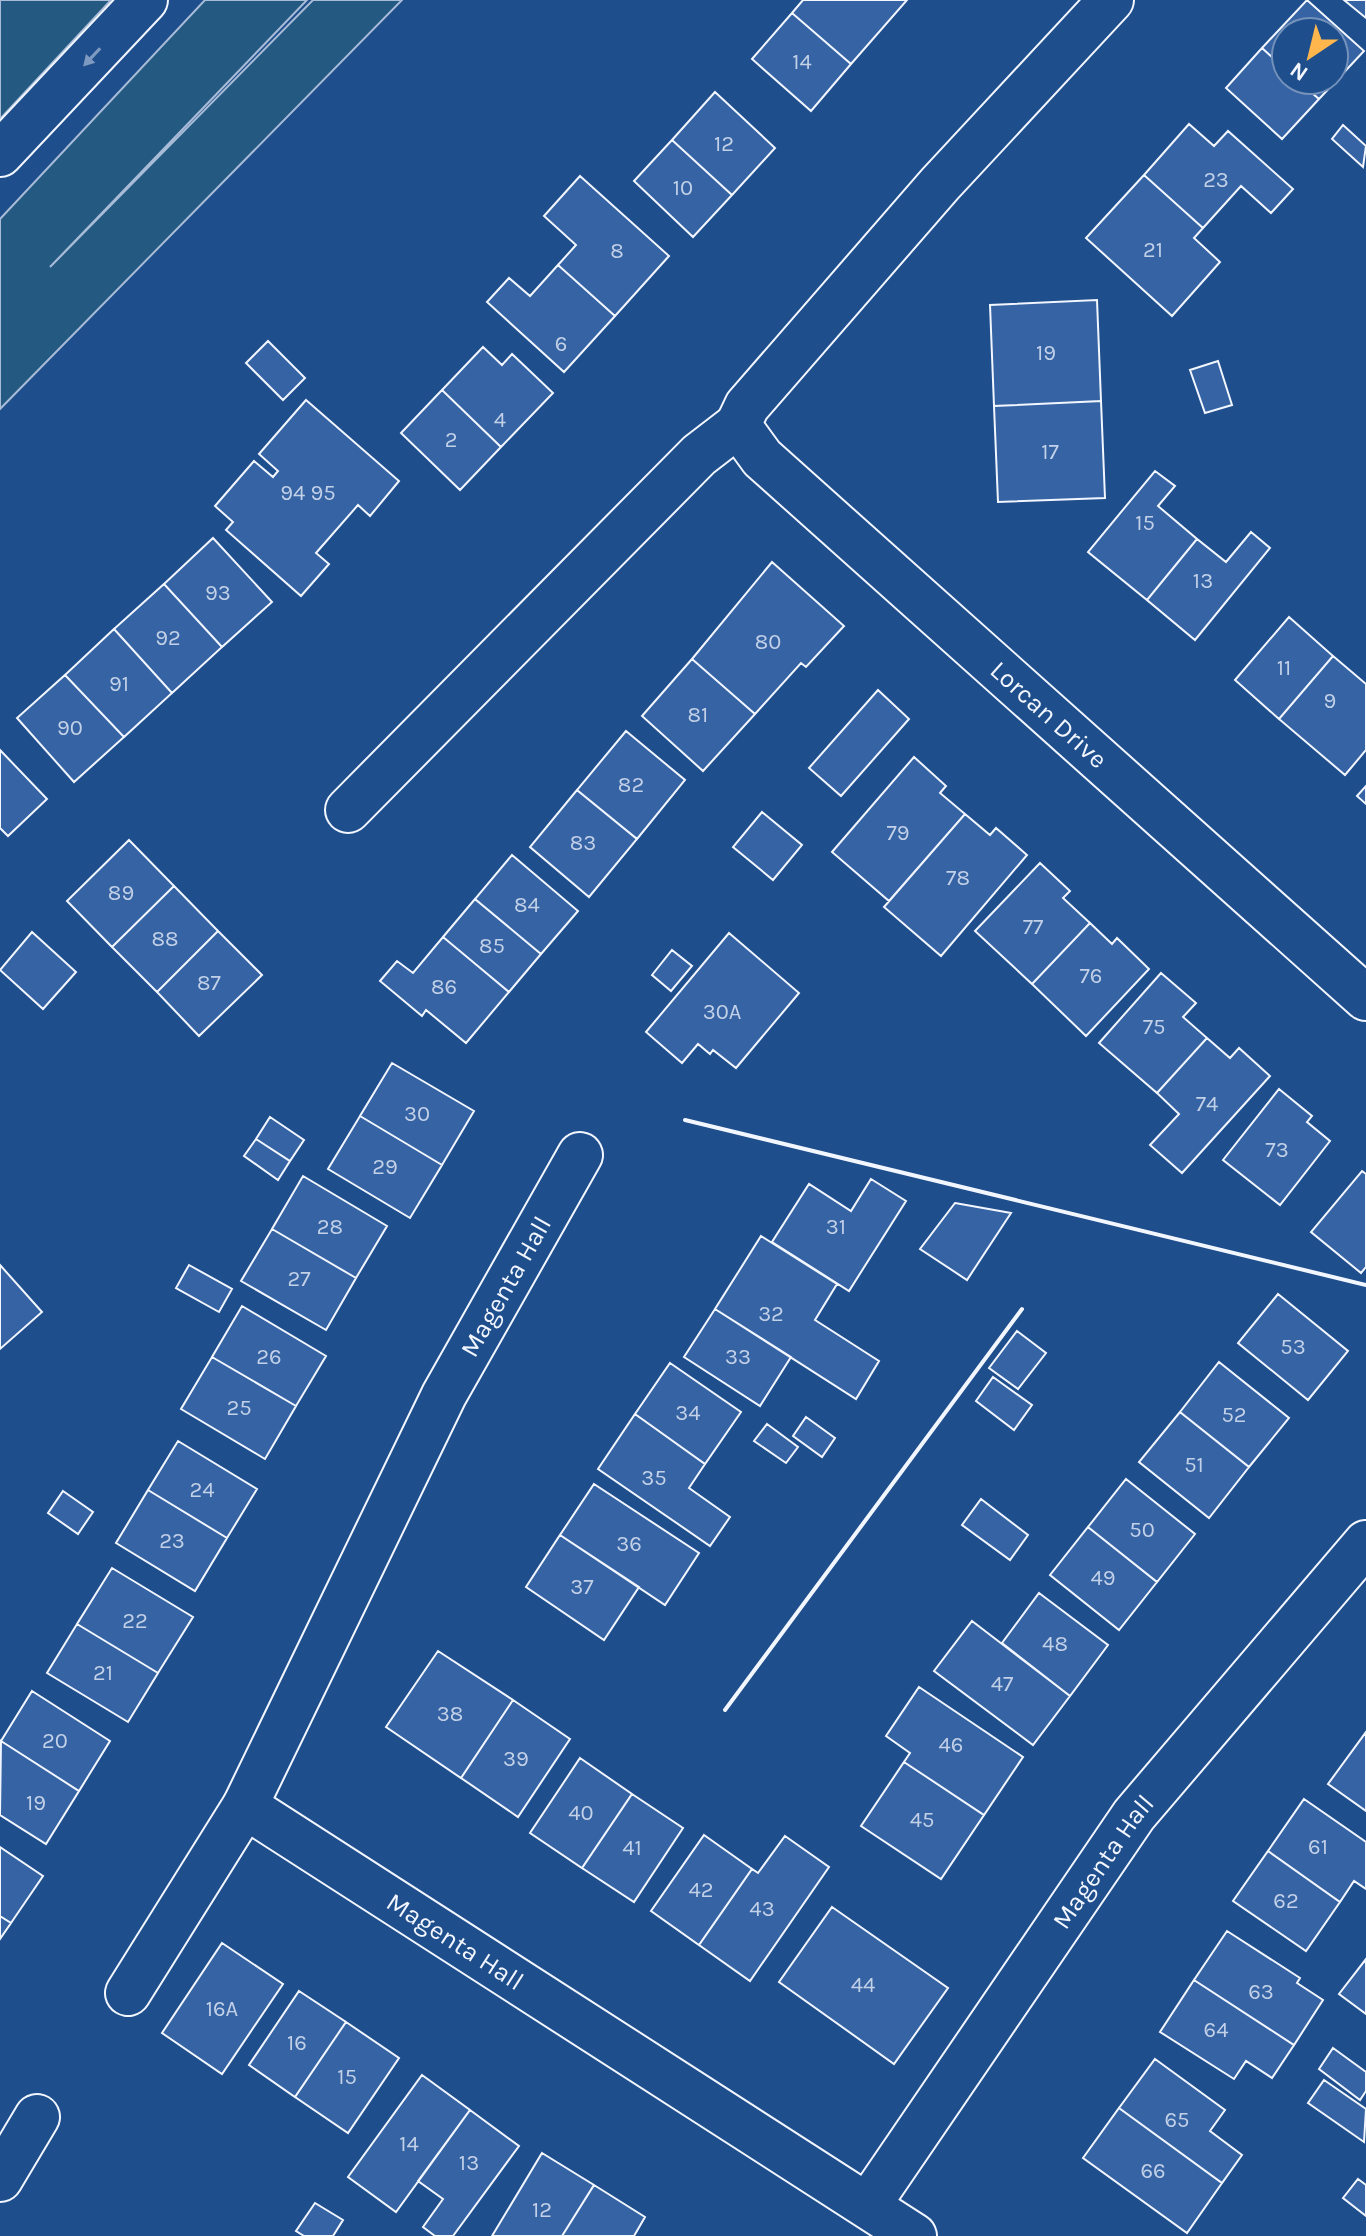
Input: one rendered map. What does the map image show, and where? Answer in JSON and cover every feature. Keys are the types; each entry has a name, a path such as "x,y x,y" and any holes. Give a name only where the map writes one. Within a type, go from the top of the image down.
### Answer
{"street":[{"path":"0,154 145,0"},
{"path":"348,810 699,455 738,425 747,406 930,195 1111,0"},
{"name":"Lorcan Drive","path":"738,425 762,458 1366,998"},
{"name":"Magenta Hall","path":"128,1993 245,1806 444,1395 580,1155"},
{"name":"Magenta Hall","path":"868,2205 1134,1815 1366,1543"},
{"name":"Magenta Hall","path":"245,1806 914,2236"},
{"path":"0,2179 37,2117"}],"shaded area":[{"path":"0,0 111,0 0,119"},
{"path":"205,0 307,0 50,267 313,0 402,0 0,409 0,219"}],"building":[{"path":"803,0 907,0 851,64 792,13"},
{"path":"1307,0 1325,16 1292,16"},
{"path":"1344,0 1366,0 1366,18"},
{"path":"792,13 851,64 811,111 752,59"},
{"path":"1350,38 1364,51 1350,66"},
{"path":"1270,39 1270,55 1262,48"},
{"path":"1262,48 1270,55 1270,96 1316,96 1319,99 1282,139 1226,88"},
{"path":"715,92 775,148 732,195 672,140"},
{"path":"1189,124 1214,146 1228,131 1293,189 1271,213 1241,186 1203,228 1144,175"},
{"path":"1343,125 1366,146 1363,167 1332,139"},
{"path":"672,140 732,195 693,237 634,181"},
{"path":"1144,175 1203,228 1194,238 1220,262 1172,316 1086,238"},
{"path":"580,176 669,256 615,316 558,265 576,245 544,216"},
{"path":"558,265 615,316 564,372 487,302 509,278 530,296"},
{"path":"1097,300 1101,401 994,406 990,305"},
{"path":"268,341 305,378 283,400 246,363"},
{"path":"483,347 502,365 512,354 553,393 501,447 442,390"},
{"path":"1218,361 1232,405 1205,413 1190,370"},
{"path":"442,390 501,447 460,490 401,433"},
{"path":"306,400 399,481 370,516 358,505 316,553 329,564 301,596 226,530 233,522 215,506 254,461 273,477 278,471 259,454"},
{"path":"1101,401 1105,498 998,502 994,406"},
{"path":"1155,471 1175,486 1158,506 1197,539 1147,600 1088,552"},
{"path":"1251,532 1270,548 1195,640 1147,600 1197,539 1226,562"},
{"path":"213,538 272,602 222,647 164,584"},
{"path":"772,562 844,626 806,667 801,663 755,714 692,659"},
{"path":"164,584 222,647 172,693 114,629"},
{"path":"1289,617 1333,656 1279,719 1235,680"},
{"path":"114,629 172,693 124,737 65,675"},
{"path":"1333,656 1366,684 1366,750 1345,775 1279,719"},
{"path":"692,659 755,714 703,771 642,716"},
{"path":"65,675 124,737 74,782 17,718"},
{"path":"878,690 909,719 841,796 809,768"},
{"path":"626,731 685,780 637,839 577,790"},
{"path":"0,750 47,799 8,836 0,828"},
{"path":"914,757 946,786 940,793 965,814 889,901 832,852"},
{"path":"1366,786 1366,804 1357,796"},
{"path":"577,790 637,839 589,897 530,847"},
{"path":"762,812 802,845 773,880 733,847"},
{"path":"965,814 990,835 996,828 1027,855 941,956 884,907"},
{"path":"129,840 174,886 112,947 67,901"},
{"path":"512,855 578,911 541,954 475,899"},
{"path":"1040,863 1070,891 1063,898 1090,923 1032,984 975,931"},
{"path":"174,886 218,931 157,992 112,947"},
{"path":"475,899 541,954 509,992 443,937"},
{"path":"1090,923 1112,944 1117,938 1149,969 1086,1036 1032,984"},
{"path":"218,931 262,975 199,1036 157,992"},
{"path":"32,932 76,972 43,1009 0,970"},
{"path":"729,933 799,993 736,1068 713,1050 710,1054 698,1044 682,1063 646,1032"},
{"path":"443,937 509,992 466,1043 426,1010 422,1016 380,981 397,961 413,973"},
{"path":"672,950 692,966 671,991 652,975"},
{"path":"1161,973 1196,1003 1183,1017 1207,1038 1157,1093 1099,1043"},
{"path":"1207,1038 1230,1058 1239,1048 1270,1076 1182,1173 1150,1145 1179,1114 1157,1093"},
{"path":"392,1063 474,1111 442,1165 360,1116"},
{"path":"1279,1089 1312,1116 1307,1122 1330,1141 1280,1205 1223,1160"},
{"path":"360,1116 442,1165 410,1218 328,1169"},
{"path":"270,1117 304,1140 290,1161 256,1139"},
{"path":"256,1139 290,1161 278,1180 244,1156"},
{"path":"1362,1171 1366,1174 1366,1267 1361,1273 1311,1232"},
{"path":"303,1176 387,1226 356,1278 272,1229"},
{"path":"871,1179 906,1201 849,1291 772,1242 809,1184 851,1211"},
{"path":"955,1203 1011,1213 967,1280 920,1249"},
{"path":"272,1229 356,1278 326,1330 241,1281"},
{"path":"761,1236 837,1284 815,1320 879,1361 856,1399 715,1309"},
{"path":"0,1265 42,1312 0,1349"},
{"path":"189,1265 232,1289 219,1312 176,1288"},
{"path":"1278,1294 1348,1351 1308,1400 1238,1343"},
{"path":"242,1306 326,1356 296,1406 212,1357"},
{"path":"715,1309 791,1357 760,1406 684,1357"},
{"path":"1017,1331 1046,1353 1018,1389 989,1368"},
{"path":"212,1357 296,1406 265,1459 181,1409"},
{"path":"1219,1362 1289,1418 1249,1467 1180,1412"},
{"path":"670,1363 741,1412 705,1464 635,1414"},
{"path":"993,1377 1032,1405 1014,1430 976,1401"},
{"path":"1180,1412 1249,1467 1209,1518 1139,1462"},
{"path":"635,1414 705,1464 689,1488 730,1517 710,1546 598,1469"},
{"path":"806,1417 835,1438 822,1457 793,1436"},
{"path":"767,1424 798,1447 786,1463 754,1441"},
{"path":"178,1441 257,1489 227,1538 148,1490"},
{"path":"1126,1479 1195,1534 1157,1582 1088,1527"},
{"path":"594,1484 699,1553 665,1605 560,1535"},
{"path":"148,1490 227,1538 195,1591 116,1543"},
{"path":"63,1491 93,1512 78,1534 48,1513"},
{"path":"981,1499 1028,1535 1010,1560 962,1525"},
{"path":"1088,1527 1157,1582 1119,1630 1050,1575"},
{"path":"560,1535 639,1587 604,1640 526,1587"},
{"path":"112,1568 193,1617 158,1673 77,1624"},
{"path":"1039,1593 1108,1645 1070,1696 1002,1643"},
{"path":"972,1621 1070,1696 1033,1745 934,1671"},
{"path":"77,1624 158,1673 128,1722 47,1673"},
{"path":"438,1651 513,1700 461,1778 386,1727"},
{"path":"919,1687 1023,1757 984,1815 904,1762 910,1753 886,1736"},
{"path":"32,1691 110,1741 79,1791 1,1741"},
{"path":"513,1700 570,1739 518,1817 461,1778"},
{"path":"1366,1732 1366,1811 1328,1784"},
{"path":"1,1741 79,1791 46,1844 0,1815"},
{"path":"580,1758 632,1794 582,1868 530,1833"},
{"path":"904,1762 984,1815 941,1879 861,1826"},
{"path":"632,1794 683,1828 634,1902 582,1868"},
{"path":"1304,1799 1366,1842 1366,1889 1354,1881 1340,1902 1268,1851"},
{"path":"704,1835 752,1869 699,1945 651,1911"},
{"path":"785,1836 829,1867 750,1981 699,1945 752,1869 758,1873"},
{"path":"0,1847 43,1876 11,1923 0,1916"},
{"path":"1268,1851 1340,1902 1306,1951 1233,1901"},
{"path":"832,1907 948,1988 894,2064 779,1982"},
{"path":"0,1916 11,1923 0,1939"},
{"path":"1227,1931 1300,1978 1297,1983 1323,2000 1294,2045 1194,1980"},
{"path":"222,1943 283,1984 222,2074 162,2033"},
{"path":"1366,1959 1366,2014 1339,1994"},
{"path":"1194,1980 1294,2045 1272,2078 1246,2061 1234,2079 1160,2032"},
{"path":"299,1991 346,2022 295,2097 249,2065"},
{"path":"346,2022 399,2058 348,2133 295,2097"},
{"path":"1333,2048 1366,2072 1366,2091 1360,2100 1319,2069"},
{"path":"1155,2059 1225,2110 1210,2131 1242,2155 1222,2183 1119,2108"},
{"path":"422,2075 470,2110 396,2212 348,2177"},
{"path":"1324,2080 1366,2109 1364,2142 1308,2103"},
{"path":"1119,2108 1222,2183 1187,2233 1083,2158"},
{"path":"470,2110 519,2146 453,2236 435,2236 423,2227 443,2199 418,2181"},
{"path":"542,2153 594,2185 562,2236 492,2236"},
{"path":"1358,2179 1366,2185 1366,2216 1343,2198"},
{"path":"594,2185 645,2217 634,2236 562,2236"},
{"path":"315,2203 343,2220 333,2236 304,2236 296,2231"}],"wall":[{"path":"685,1120 1366,1285"},
{"path":"725,1710 1022,1309"}]}
